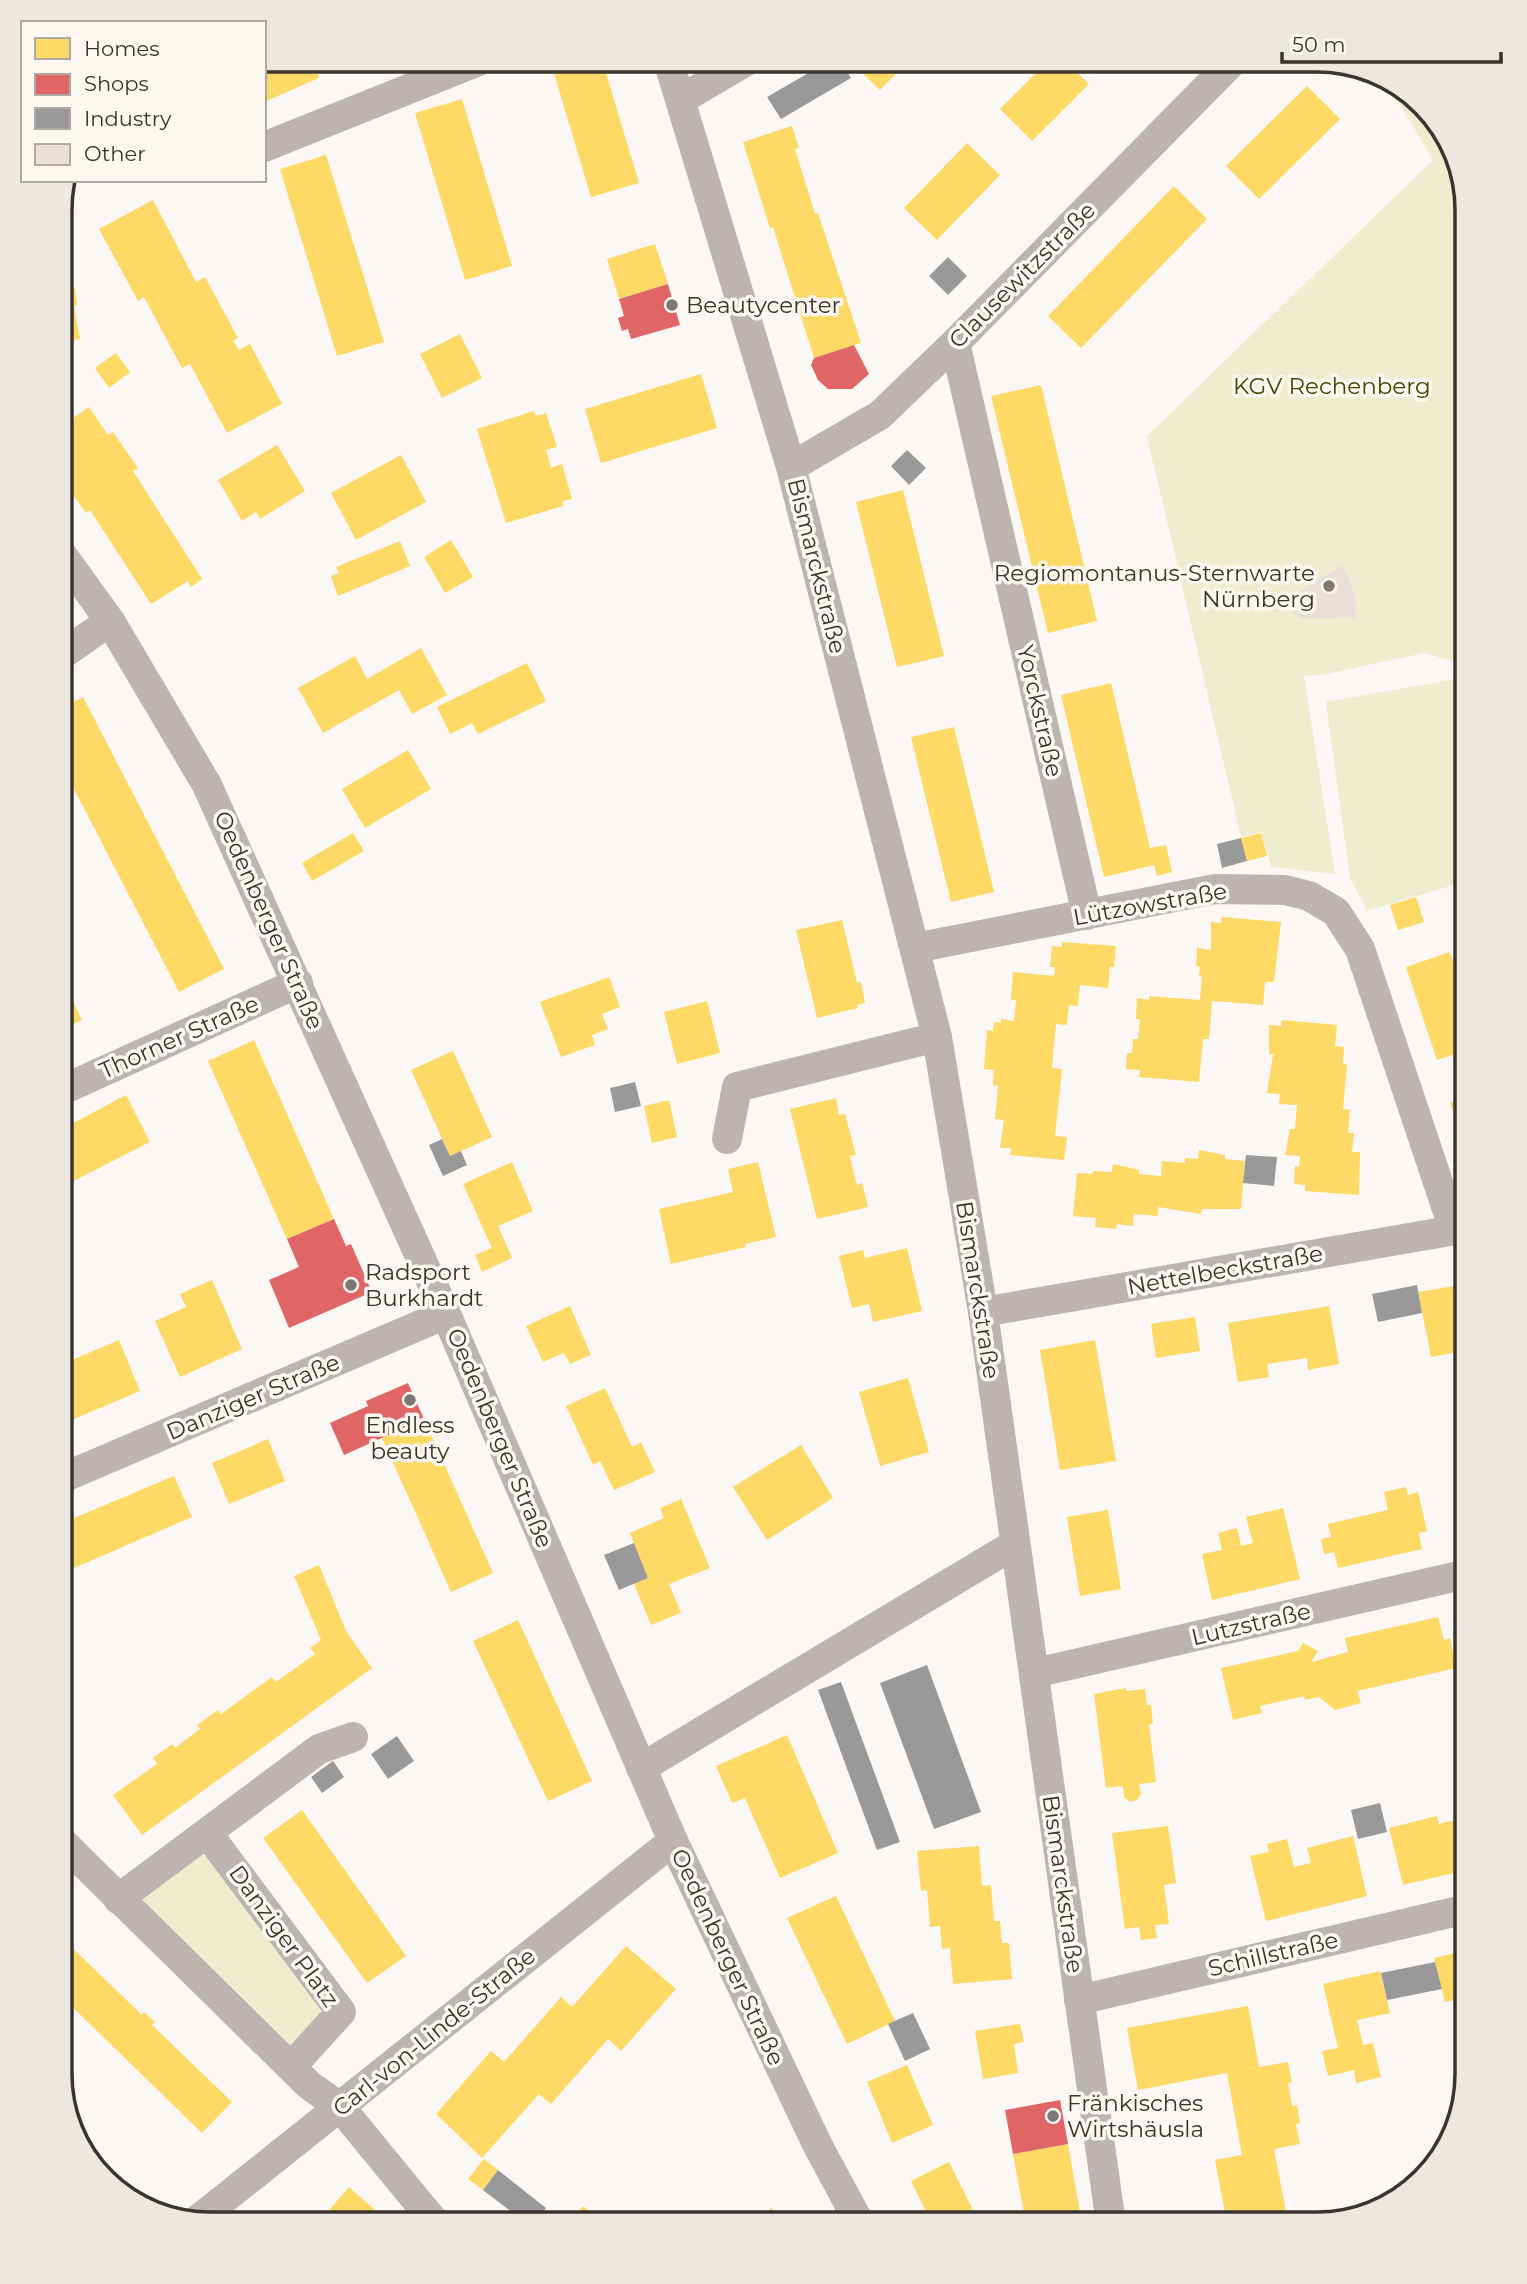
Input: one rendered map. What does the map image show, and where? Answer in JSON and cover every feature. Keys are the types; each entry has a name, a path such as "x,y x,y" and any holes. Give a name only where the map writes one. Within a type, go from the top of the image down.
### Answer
{"street":[{"path":"266,146 451,72"},
{"name":"Bismarckstraße","path":"672,72 791,467 937,1037 983,1311 1109,2212"},
{"path":"680,100 728,72"},
{"name":"Clausewitzstraße","path":"791,467 880,415 954,344 1222,72"},
{"name":"Yorckstraße","path":"954,344 1087,915"},
{"name":"Oedenberger Straße","path":"72,569 110,621 207,785 446,1314 673,1841 813,2134 854,2212"},
{"path":"72,648 110,621"},
{"name":"Lützowstraße","path":"915,948 1215,889 1285,890 1309,896 1336,912 1360,949 1455,1212"},
{"name":"Thorner Straße","path":"72,1086 298,983"},
{"path":"727,1139 737,1087 937,1037"},
{"name":"Nettelbeckstraße","path":"983,1311 1455,1230"},
{"name":"Danziger Straße","path":"72,1474 446,1314"},
{"path":"641,1768 1015,1544"},
{"name":"Lutzstraße","path":"1035,1673 1455,1577"},
{"path":"118,1899 319,1749 353,1737"},
{"name":"Danziger Platz","path":"208,1834 341,2012 291,2067"},
{"name":"Carl-von-Linde-Straße","path":"208,2212 673,1841"},
{"path":"72,1852 309,2085 340,2107 426,2212"},
{"name":"Schillstraße","path":"1079,2000 1455,1912"}],"green space":[{"name":"KGV Rechenberg","path":"1382,88 1401,100 1427,126 1445,157 1454,192 1455,662 1424,653 1322,675 1304,676 1335,874 1271,867 1261,832 1241,837 1147,436 1433,160 1398,101"},
{"path":"1455,679 1455,885 1367,911 1350,878 1326,702"},
{"path":"201,1855 211,1858 308,1987 320,2010 320,2021 290,2047 146,1918 141,1899"}],"building: Homes":[{"path":"266,72 316,72 319,78 266,101"},
{"path":"554,72 606,72 639,183 591,197"},
{"path":"861,72 897,72 880,90"},
{"path":"1037,72 1076,72 1089,84 1032,141 1000,109"},
{"path":"1307,86 1340,119 1259,199 1226,166"},
{"path":"462,99 512,266 465,280 415,113"},
{"path":"792,126 799,148 795,149 815,214 818,213 861,343 814,358 743,142"},
{"path":"967,143 1000,175 937,240 904,208"},
{"path":"326,155 384,342 337,356 280,169"},
{"path":"1174,186 1207,219 1081,348 1048,316"},
{"path":"153,200 196,282 205,277 238,338 233,341 239,350 250,344 282,404 227,433 190,364 182,368 144,297 138,301 99,229"},
{"path":"655,244 668,284 619,299 607,259"},
{"path":"72,288 75,288 77,306 74,306 80,339 72,341"},
{"path":"460,334 482,378 442,398 420,354"},
{"path":"116,353 130,372 109,388 95,368"},
{"path":"701,374 717,428 601,463 585,409"},
{"path":"1041,385 1097,621 1048,633 991,396"},
{"path":"89,407 108,435 113,432 138,468 133,471 202,579 191,587 188,581 151,604 90,510 86,513 72,494 72,419"},
{"path":"534,411 536,416 546,413 557,447 546,450 551,468 562,464 572,499 562,501 563,506 506,523 477,429"},
{"path":"277,445 305,491 260,519 256,512 242,521 218,480"},
{"path":"401,455 426,502 356,540 331,493"},
{"path":"903,490 944,656 897,667 856,502"},
{"path":"451,540 473,577 445,593 424,557"},
{"path":"400,541 410,566 338,596 331,576 339,573 336,567"},
{"path":"421,648 447,695 412,714 399,690 323,733 298,688 355,656 367,679"},
{"path":"527,663 546,701 478,734 472,723 450,734 437,707"},
{"path":"1111,683 1150,848 1166,845 1172,872 1157,876 1154,865 1104,877 1061,695"},
{"path":"83,697 224,969 179,992 72,785 72,703"},
{"path":"954,727 994,892 951,902 911,737"},
{"path":"408,750 431,789 365,828 342,789"},
{"path":"353,833 364,851 312,881 302,863"},
{"path":"1261,833 1267,856 1247,861 1241,838"},
{"path":"1416,897 1424,922 1398,930 1390,905"},
{"path":"1222,917 1281,922 1274,982 1265,982 1263,1005 1212,1001 1209,1039 1203,1039 1199,1082 1139,1077 1140,1070 1126,1069 1127,1053 1132,1053 1133,1039 1138,1039 1140,1019 1136,1019 1137,998 1149,1000 1149,996 1200,1000 1202,976 1199,976 1200,967 1196,966 1197,948 1211,950 1211,922 1221,923"},
{"path":"842,920 857,983 861,982 865,1003 857,1005 858,1008 817,1018 796,930"},
{"path":"1062,942 1116,946 1114,967 1110,967 1108,988 1080,985 1078,1006 1069,1005 1067,1025 1056,1024 1052,1068 1062,1069 1055,1136 1067,1137 1064,1160 1010,1155 1011,1148 1000,1148 1004,1120 995,1119 998,1086 993,1085 994,1070 984,1069 987,1030 993,1031 994,1022 1001,1023 1001,1019 1014,1021 1016,1000 1011,1000 1013,972 1054,976 1055,967 1050,967 1052,946 1062,947"},
{"path":"1450,952 1455,967 1455,1054 1437,1060 1406,967"},
{"path":"609,977 620,1007 602,1014 608,1029 592,1035 595,1045 561,1057 540,1002"},
{"path":"72,999 82,1020 72,1025"},
{"path":"707,1001 720,1053 677,1064 664,1012"},
{"path":"1282,1020 1337,1025 1335,1046 1344,1047 1343,1064 1347,1064 1343,1109 1350,1110 1348,1133 1354,1133 1352,1152 1360,1152 1359,1195 1305,1191 1305,1185 1294,1184 1295,1166 1299,1167 1300,1156 1285,1155 1290,1129 1295,1129 1297,1105 1279,1104 1280,1094 1267,1093 1273,1054 1269,1054 1269,1025 1281,1026"},
{"path":"254,1040 334,1219 287,1239 208,1061"},
{"path":"453,1051 492,1137 450,1156 411,1070"},
{"path":"126,1095 150,1142 72,1182 72,1124"},
{"path":"836,1098 839,1115 845,1114 856,1155 850,1156 857,1185 862,1183 868,1207 817,1219 790,1109"},
{"path":"669,1100 677,1137 652,1143 644,1106"},
{"path":"1455,1101 1455,1117 1450,1103"},
{"path":"1199,1150 1225,1155 1225,1159 1245,1161 1241,1209 1202,1209 1201,1214 1158,1207 1158,1216 1134,1214 1133,1226 1117,1224 1116,1229 1095,1227 1096,1218 1073,1216 1077,1173 1112,1172 1113,1164 1139,1170 1139,1174 1161,1176 1162,1161 1185,1163 1185,1158 1198,1159"},
{"path":"512,1162 533,1211 498,1226 512,1258 482,1272 475,1255 492,1248 463,1184"},
{"path":"758,1162 776,1237 745,1244 746,1247 671,1264 659,1209 733,1192 728,1169"},
{"path":"907,1248 922,1311 873,1322 869,1304 852,1308 839,1256 863,1250 865,1258"},
{"path":"212,1280 242,1349 180,1377 155,1321 186,1307 180,1294"},
{"path":"1455,1286 1455,1352 1431,1357 1418,1292"},
{"path":"570,1306 591,1355 570,1364 564,1353 543,1362 526,1326"},
{"path":"1329,1306 1339,1364 1308,1370 1307,1358 1267,1364 1269,1377 1238,1382 1228,1323"},
{"path":"1195,1317 1200,1351 1156,1358 1151,1324"},
{"path":"119,1340 140,1391 72,1420 72,1360"},
{"path":"1095,1340 1116,1461 1060,1470 1040,1350"},
{"path":"908,1378 929,1452 880,1466 859,1392"},
{"path":"605,1388 632,1447 641,1442 655,1472 614,1490 600,1461 593,1465 566,1406"},
{"path":"424,1419 493,1573 451,1592 382,1438"},
{"path":"268,1439 285,1481 229,1504 212,1463"},
{"path":"801,1445 833,1498 767,1540 733,1487"},
{"path":"174,1476 192,1517 72,1569 72,1519"},
{"path":"1406,1487 1408,1495 1418,1492 1427,1531 1419,1533 1422,1549 1338,1568 1334,1552 1324,1554 1321,1539 1331,1537 1328,1524 1388,1510 1384,1492"},
{"path":"681,1499 710,1568 669,1584 681,1613 651,1625 634,1584 648,1578 630,1533 664,1518 660,1508"},
{"path":"1283,1508 1300,1579 1212,1600 1202,1554 1222,1550 1218,1533 1237,1528 1241,1546 1253,1543 1246,1517"},
{"path":"1108,1510 1121,1589 1080,1596 1067,1517"},
{"path":"319,1565 346,1631 372,1668 142,1835 113,1795 157,1764 153,1758 172,1744 175,1748 200,1729 197,1725 218,1710 221,1714 272,1677 276,1682 315,1654 310,1648 321,1640 294,1576"},
{"path":"1438,1617 1444,1640 1450,1638 1455,1668 1357,1691 1361,1703 1335,1710 1319,1697 1305,1700 1304,1696 1260,1706 1262,1713 1233,1720 1221,1668 1298,1651 1303,1643 1318,1651 1311,1662 1348,1652 1345,1638"},
{"path":"518,1620 592,1781 548,1801 473,1641"},
{"path":"1126,1688 1126,1691 1145,1689 1147,1705 1151,1705 1153,1724 1149,1724 1156,1782 1139,1784 1141,1794 1137,1800 1130,1802 1124,1797 1123,1786 1106,1788 1094,1694"},
{"path":"787,1735 838,1853 780,1878 745,1798 732,1803 716,1766"},
{"path":"302,1810 406,1956 367,1983 263,1838"},
{"path":"1437,1816 1439,1824 1455,1820 1455,1873 1403,1885 1389,1828"},
{"path":"1168,1826 1176,1883 1164,1885 1169,1924 1155,1925 1157,1938 1141,1940 1139,1927 1125,1929 1112,1833"},
{"path":"1353,1836 1367,1896 1266,1921 1250,1856 1269,1852 1267,1844 1287,1839 1294,1867 1311,1863 1307,1848"},
{"path":"979,1846 982,1886 991,1885 994,1921 1000,1921 1002,1943 1009,1943 1012,1979 953,1984 950,1948 942,1949 940,1926 930,1927 927,1890 921,1891 917,1851"},
{"path":"836,1896 895,2021 847,2044 787,1918"},
{"path":"626,1946 676,1989 621,2051 608,2039 551,2104 539,2094 482,2158 436,2114 491,2051 504,2062 561,1997 572,2007"},
{"path":"72,1948 142,2015 144,2012 155,2022 152,2025 232,2102 202,2133 72,2007"},
{"path":"1455,1953 1455,2000 1445,2002 1434,1958"},
{"path":"1380,1971 1390,2013 1357,2020 1363,2045 1373,2043 1381,2077 1356,2083 1354,2070 1328,2076 1322,2051 1338,2048 1323,1984"},
{"path":"1248,2006 1259,2067 1288,2062 1292,2082 1288,2083 1292,2106 1297,2105 1300,2123 1296,2124 1300,2144 1274,2149 1286,2212 1225,2212 1215,2160 1242,2155 1227,2073 1138,2090 1127,2028"},
{"path":"1020,2024 1024,2042 1014,2044 1018,2073 983,2079 975,2031"},
{"path":"907,2065 933,2125 892,2143 867,2082"},
{"path":"1068,2144 1080,2212 1024,2212 1013,2154"},
{"path":"484,2159 498,2170 483,2190 468,2179"},
{"path":"949,2162 973,2210 926,2212 911,2181"},
{"path":"349,2187 377,2212 327,2212"},
{"path":"583,2206 591,2212 578,2212"}],"building: Shops":[{"path":"668,284 680,325 631,339 628,329 622,331 618,318 624,316 619,299"},
{"path":"854,345 869,374 852,389 828,389 818,380 811,365 814,358"},
{"path":"334,1219 346,1246 351,1244 372,1292 289,1328 269,1280 299,1267 287,1239"},
{"path":"408,1383 424,1419 344,1455 330,1423 368,1406 366,1401"},
{"path":"1060,2100 1068,2144 1013,2154 1005,2110"}],"building: Industry":[{"path":"810,72 847,72 851,78 781,119 767,97"},
{"path":"948,257 967,276 948,295 929,276"},
{"path":"907,450 926,468 909,485 891,466"},
{"path":"1241,838 1247,861 1222,868 1217,844"},
{"path":"635,1082 641,1106 615,1112 610,1088"},
{"path":"442,1139 450,1156 461,1151 467,1165 443,1176 429,1145"},
{"path":"1246,1155 1277,1157 1274,1186 1243,1183"},
{"path":"1417,1285 1422,1313 1378,1322 1372,1294"},
{"path":"634,1543 648,1578 619,1590 604,1555"},
{"path":"927,1665 981,1812 934,1829 880,1683"},
{"path":"841,1682 900,1842 877,1850 818,1690"},
{"path":"397,1736 414,1761 388,1779 371,1754"},
{"path":"333,1761 344,1777 322,1793 311,1777"},
{"path":"1380,1803 1387,1832 1358,1839 1351,1810"},
{"path":"1435,1962 1442,1989 1387,2000 1381,1973"},
{"path":"913,2013 930,2049 905,2061 888,2024"},
{"path":"498,2170 546,2208 543,2212 511,2212 483,2190"}],"building: Other":[{"name":"Regiomontanus-Sternwarte Nürnberg","path":"1342,565 1356,600 1355,618 1305,619 1292,612 1290,605 1297,593"}],"place":[{"name":"Beautycenter","path":"672,305"},
{"name":"Regiomontanus-Sternwarte Nürnberg","path":"1329,586"},
{"name":"Radsport Burkhardt","path":"351,1285"},
{"name":"Endless beauty","path":"410,1400"},
{"name":"Fränkisches Wirtshäusla","path":"1053,2116"}]}
